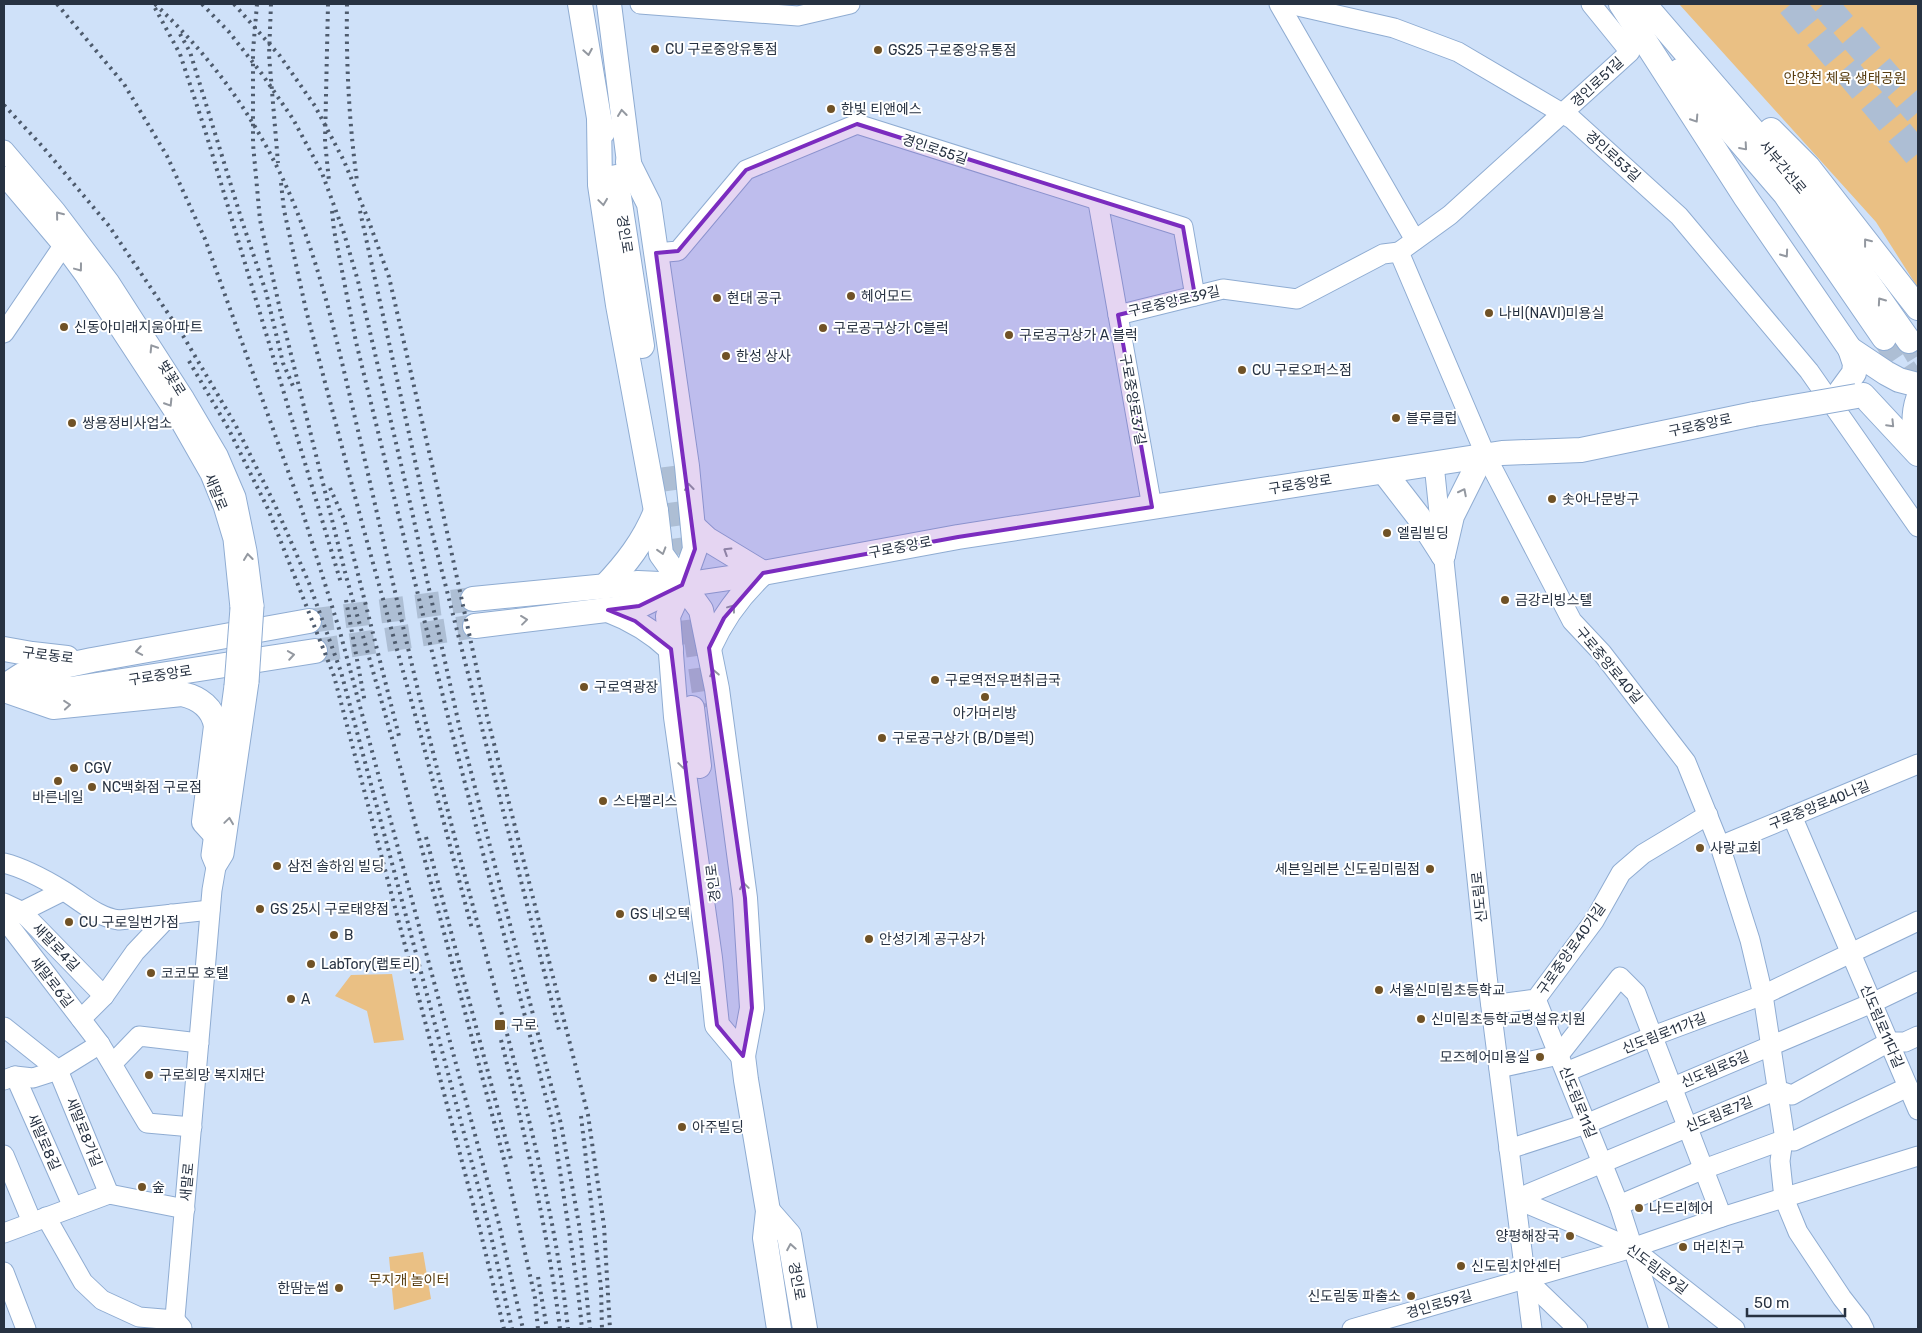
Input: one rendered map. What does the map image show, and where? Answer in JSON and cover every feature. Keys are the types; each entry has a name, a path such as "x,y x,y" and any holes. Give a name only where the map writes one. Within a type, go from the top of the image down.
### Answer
{"main road":[{"name":"경인로","path":"580,4 599,118 616,175 666,467 658,352 628,162 609,4"},
{"path":"1621,4 1746,198 1850,350 1855,364 1851,397 1918,452"},
{"name":"서부간선로","path":"1621,4 1785,194 1884,338"},
{"path":"1644,4 1808,167 1918,308"},
{"name":"서부간선로","path":"1644,4 1798,184 1913,343"},
{"path":"599,118 601,192 618,305 656,511 661,554 682,586 701,610 717,689 745,898 752,1008 743,1056"},
{"path":"628,162 649,204 687,466 695,549 682,586 668,616 676,717 710,958 717,1025 743,1056"},
{"path":"1850,350 1864,353 1913,343"},
{"path":"1850,350 1886,373 1918,387"},
{"name":"구로중앙로","path":"475,626 606,598 638,583 682,586 763,573 958,536 1502,453 1581,450 1754,414 1918,387"},
{"path":"1918,398 1914,421 1918,452"},
{"path":"1443,555 1452,516 1484,456"},
{"path":"1384,472 1418,516 1443,555"},
{"path":"656,511 649,529 606,598 660,638 671,649"},
{"path":"693,526 708,539 763,573 750,585 719,625 709,648"},
{"name":"구로중앙로","path":"473,599 606,598"},
{"name":"구로중앙로","path":"4,688 22,675 92,660 309,621"},
{"name":"구로동로","path":"4,649 92,660"},
{"name":"구로중앙로","path":"4,688 71,689 316,651"},
{"path":"4,688 53,707 182,694 200,701 212,713 216,726 204,822 214,833"},
{"name":"경인로","path":"699,708 728,1011 743,1056 768,1211 765,1238 780,1329"},
{"name":"경인로","path":"768,1211 789,1235 805,1329"}],"street":[{"path":"640,4 780,16 798,16 850,4"},
{"path":"1279,4 1415,240"},
{"name":"경인로53길","path":"1289,4 1394,28 1458,52 1572,119 1679,216 1809,372 1918,527"},
{"name":"경인로51길","path":"1563,113 1630,52 1591,4"},
{"name":"구로중앙로39길","path":"1118,314 1223,289 1297,299 1383,254 1399,252 1450,214 1563,113"},
{"name":"경인로55길","path":"656,253 678,251 746,170 857,124 1183,228 1195,296"},
{"name":"벚꽃로","path":"4,150 68,226 104,273 218,455 236,497 247,550 247,607 252,644"},
{"name":"새말로","path":"4,176 63,246 131,344 178,418 210,474 223,506 233,539 247,607 242,684 224,854 216,867 210,910 177,1326 139,1317 102,1300 83,1282 39,1220"},
{"name":"구로중앙로37길","path":"1098,202 1152,507"},
{"path":"4,333 63,246"},
{"path":"1399,252 1484,456"},
{"name":"구로중앙로40길","path":"1484,456 1572,621 1602,653 1686,762 1720,846"},
{"name":"신도림로","path":"1434,464 1491,1005 1532,1329"},
{"name":"새말로","path":"216,867 211,855 214,833 242,684 252,644"},
{"name":"구로중앙로40나길","path":"1720,846 1918,764"},
{"name":"구로중앙로40가길","path":"1491,1005 1536,999 1594,921 1621,873 1643,854 1708,815"},
{"name":"신도림로11다길","path":"1792,816 1914,1098"},
{"path":"1720,846 1750,940 1763,995 1784,1134 1780,1161 1784,1198 1798,1232 1864,1329"},
{"path":"4,863 13,865 63,891 106,918 119,920 210,910"},
{"path":"4,915 21,911 63,891"},
{"name":"새말로4길","path":"21,911 104,996"},
{"path":"81,1018 104,996 135,952 171,914"},
{"name":"새말로6길","path":"4,915 100,1044 147,1123 192,1127"},
{"path":"1763,995 1918,921"},
{"path":"1499,1068 1559,1055 1620,976 1636,993 1722,1217"},
{"name":"신도림로5길","path":"1509,1149 1586,1124 1872,1003 1918,981"},
{"name":"신도림로11가길","path":"1566,1072 1653,1036 1763,995"},
{"name":"신도림로11길","path":"1536,999 1619,1205 1659,1329"},
{"name":"새말로8가길","path":"4,1027 58,1070 109,1194"},
{"path":"113,1063 139,1036 199,1043"},
{"name":"신도림로7길","path":"1516,1199 1777,1090 1792,1095 1889,1042 1906,1042 1918,1036"},
{"path":"9,1078 33,1078 58,1070 100,1044"},
{"name":"새말로8길","path":"9,1078 73,1207"},
{"path":"1619,1205 1704,1169 1783,1140 1794,1141 1914,1098"},
{"path":"4,1155 39,1220"},
{"path":"1578,1329 1526,1279 1632,1248 1722,1217 1918,1156"},
{"path":"4,1233 109,1194 185,1208"},
{"name":"신도림로9길","path":"1516,1199 1632,1248 1735,1329"},
{"name":"경인로59길","path":"1352,1329 1526,1279"},
{"path":"6,1284 26,1329"}],"highlighted area":[{"path":"857,124 1183,227 1195,296 1118,315 1152,507 958,537 763,573 724,618 709,648 745,898 752,1008 743,1056 717,1025 671,649 635,621 608,610 639,606 682,585 695,549 656,253 678,251 746,170"}],"green space":[{"name":"안양천 체육 생태공원","path":"1679,4 1918,4 1918,288 1876,222"},
{"path":"392,974 404,1040 374,1043 367,1011 335,996 351,975"},
{"name":"무지개 놀이터","path":"423,1252 431,1299 394,1310 389,1257"}],"tunnel":[{"path":"1791,4 1918,155"},
{"path":"1824,4 1918,112"},
{"path":"1884,338 1918,389"},
{"path":"1909,341 1918,356"},
{"path":"673,466 685,554"},
{"path":"676,585 685,656"},
{"path":"309,621 473,599"},
{"path":"315,651 475,626"},
{"path":"695,632 706,707"}],"railway":[{"path":"57,4 124,84 167,156 205,239 302,510 340,632 499,1224 523,1329"},
{"path":"155,4 192,42 225,82 268,149 305,233 325,295 437,769 533,1139 550,1214 568,1329"},
{"path":"202,4 229,32 262,74 293,119 322,173 343,230 358,281 411,507 459,725 561,1124 580,1230 590,1329"},
{"path":"234,4 280,56 315,106 344,161 389,277 487,716 588,1115 604,1226 610,1329"},
{"path":"257,4 253,51 253,144 260,220 281,314 346,576 401,770 507,1171 535,1298 538,1329"},
{"path":"271,4 269,55 278,163"},
{"path":"328,4 325,142 329,181"},
{"path":"347,4 349,92 357,181"},
{"path":"155,8 180,54 205,130 341,583"},
{"path":"180,34 190,52 266,292 283,363 293,386"},
{"path":"4,105 42,146 109,226 182,334 235,424 275,505 309,583 341,672 489,1227 512,1329"},
{"path":"281,183 284,210 306,310 472,929"},
{"path":"332,211 356,342 451,729 553,1125 578,1290 582,1329"},
{"path":"360,211 423,497 560,1034"},
{"path":"189,361 228,428 268,509 334,676 480,1230 504,1329"},
{"path":"330,488 344,519 400,740"},
{"path":"346,600 365,703"},
{"path":"426,837 512,1163"},
{"path":"501,1040 527,1147 542,1220 560,1329"},
{"path":"581,1116 601,1288 602,1329"},
{"path":"538,1277 547,1329"}],"place":[{"name":"CU 구로중앙유통점","path":"655,49"},
{"name":"GS25 구로중앙유통점","path":"878,50"},
{"name":"한빛 티앤에스","path":"831,109"},
{"name":"헤어모드","path":"851,296"},
{"name":"현대 공구","path":"717,298"},
{"name":"나비(NAVI)미용실","path":"1489,313"},
{"name":"신동아미래지움아파트","path":"64,327"},
{"name":"구로공구상가 C블럭","path":"823,328"},
{"name":"구로공구상가 A 블럭","path":"1009,335"},
{"name":"한성 상사","path":"726,356"},
{"name":"CU 구로오퍼스점","path":"1242,370"},
{"name":"블루클럽","path":"1396,418"},
{"name":"쌍용정비사업소","path":"72,423"},
{"name":"솟아나문방구","path":"1552,499"},
{"name":"엘림빌딩","path":"1387,533"},
{"name":"금강리빙스텔","path":"1505,600"},
{"name":"구로역전우편취급국","path":"935,680"},
{"name":"구로역광장","path":"584,687"},
{"name":"아가머리방","path":"985,697"},
{"name":"구로공구상가 (B/D블럭)","path":"882,738"},
{"name":"CGV","path":"74,768"},
{"name":"바른네일","path":"58,781"},
{"name":"NC백화점 구로점","path":"92,787"},
{"name":"스타팰리스","path":"603,801"},
{"name":"사랑교회","path":"1700,848"},
{"name":"삼전 솔하임 빌딩","path":"277,866"},
{"name":"세븐일레븐 신도림미림점","path":"1430,869"},
{"name":"GS 25시 구로태양점","path":"260,909"},
{"name":"GS 네오텍","path":"620,914"},
{"name":"CU 구로일번가점","path":"69,922"},
{"name":"B","path":"334,935"},
{"name":"안성기계 공구상가","path":"869,939"},
{"name":"LabTory(랩토리)","path":"311,964"},
{"name":"코코모 호텔","path":"151,973"},
{"name":"선네일","path":"653,978"},
{"name":"서울신미림초등학교","path":"1379,990"},
{"name":"A","path":"291,999"},
{"name":"신미림초등학교병설유치원","path":"1421,1019"},
{"name":"구로","path":"500,1025"},
{"name":"모즈헤어미용실","path":"1540,1057"},
{"name":"구로희망 복지재단","path":"149,1075"},
{"name":"아주빌딩","path":"682,1127"},
{"name":"숲","path":"142,1187"},
{"name":"나드리헤어","path":"1639,1208"},
{"name":"양평해장국","path":"1570,1236"},
{"name":"머리친구","path":"1683,1247"},
{"name":"신도림치안센터","path":"1461,1266"},
{"name":"한땀눈썹","path":"339,1288"},
{"name":"신도림동 파출소","path":"1411,1296"}]}
